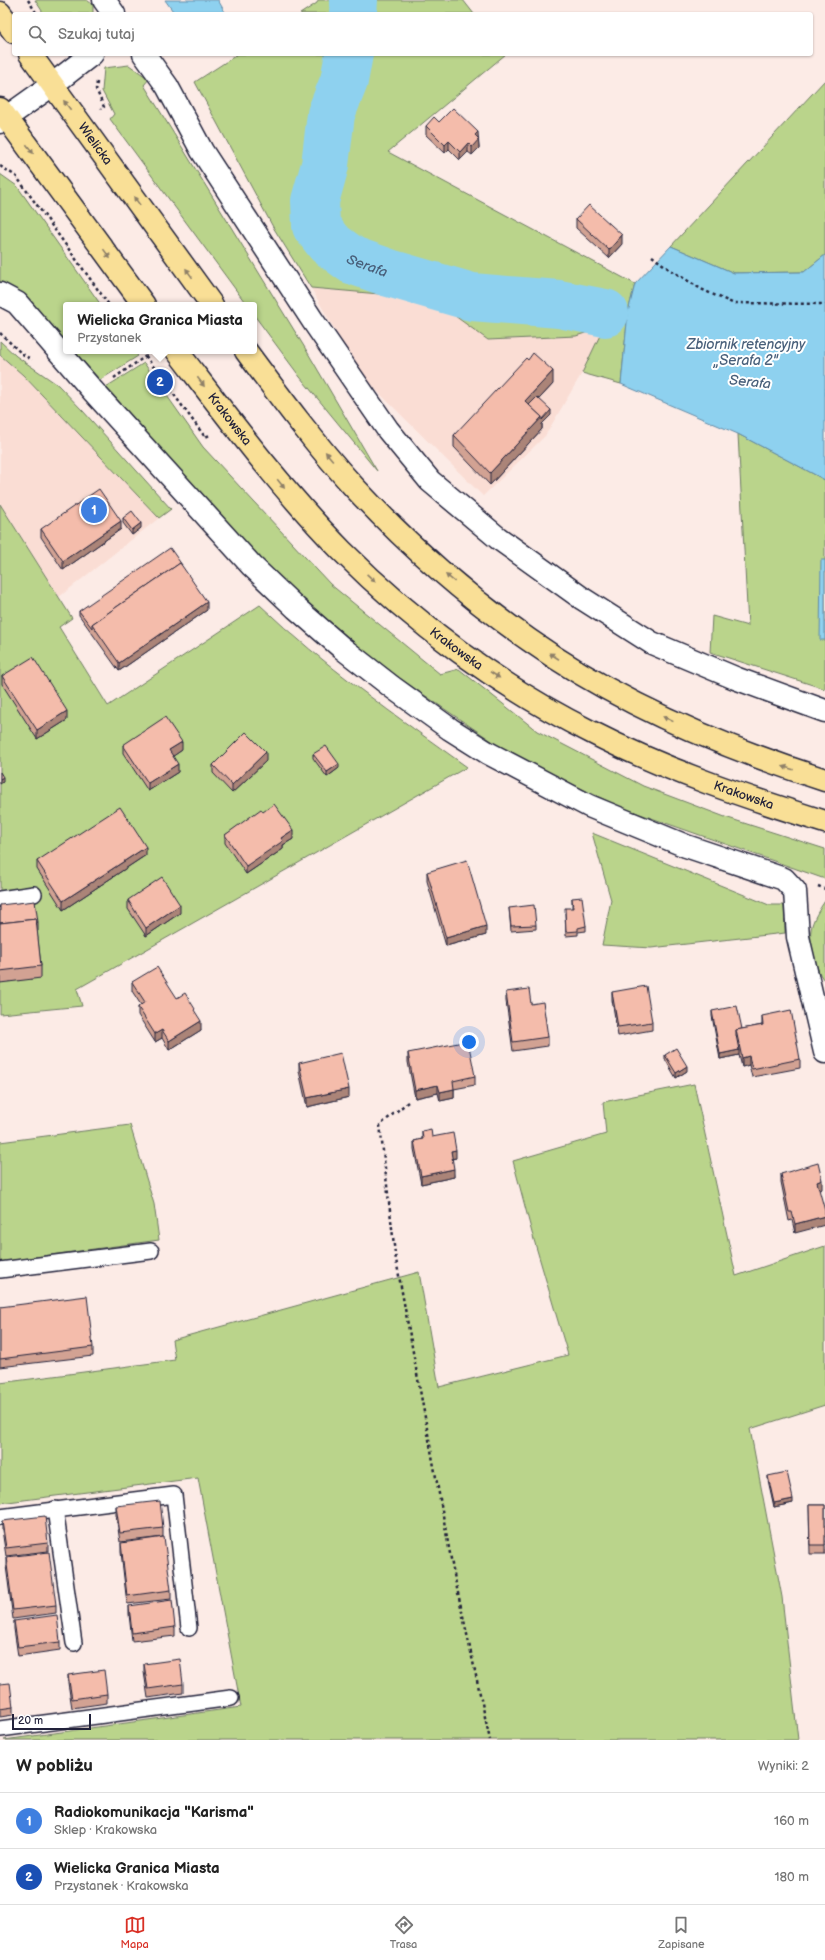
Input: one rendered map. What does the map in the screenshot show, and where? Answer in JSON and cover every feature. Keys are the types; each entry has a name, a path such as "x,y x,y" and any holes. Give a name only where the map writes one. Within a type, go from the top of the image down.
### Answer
{"main road":[{"path":"0,13 12,29"},
{"name":"Wielicka","path":"31,56 210,302"},
{"path":"2,116 142,302"},
{"name":"Krakowska","path":"179,354 288,493 343,551 385,591 441,638 544,707 590,732 644,757 723,789 825,822"},
{"path":"248,354 286,404 354,486 401,534 441,570 529,640 567,665 633,701 702,735 766,761 825,780"}],"street":[{"path":"104,0 113,12"},
{"path":"2,116 52,85 89,56"},
{"path":"145,56 167,86 202,151 313,321 388,430 430,481 498,538 584,599 652,643 735,678 825,711"},
{"path":"0,294 17,303 93,391 252,566 296,608 342,648 450,729 488,753 589,806 686,846 784,879 795,891 798,937 825,1052"}],"lane":[{"path":"0,899 34,894"},
{"path":"0,1270 151,1251"},
{"path":"0,1516 174,1495 189,1628"},
{"path":"55,1509 74,1643"},
{"path":"0,1729 231,1698"}],"path":[{"path":"28,0 37,12"},
{"path":"98,76 96,89 104,107 100,110"},
{"path":"0,166 4,167 16,176 107,302"},
{"path":"652,256 669,269 701,289 732,302 825,304"},
{"path":"93,391 146,356"},
{"path":"408,1102 380,1124 395,1254 453,1570 490,1740"}],"shaded area":[{"path":"311,288 391,295 444,308 489,340 576,336 605,327 582,373 545,436 483,496 360,374"},
{"path":"0,355 23,375 159,518 59,597 0,504"}],"green space":[{"path":"35,0 87,0 93,5 93,12 43,12"},
{"path":"318,0 463,0 472,12 303,12 317,3"},
{"path":"235,56 504,56 388,152 635,284 628,312 621,384 582,373 604,327 576,336 488,340 444,308 391,295 311,288 273,227 195,82"},
{"path":"129,65 149,79 144,85 305,348 377,471 300,377 257,319 257,302 245,302 110,119 114,114 102,91 104,68"},
{"path":"825,80 825,255 804,272 734,273 671,246"},
{"path":"0,174 17,186 99,302 63,302 63,339 23,295 0,281"},
{"path":"0,341 16,356 58,385 171,509 159,518 23,375 0,355"},
{"path":"77,354 136,354 138,356 100,380"},
{"path":"144,363 203,447 330,584 440,674 459,669 537,731 643,786 725,817 825,849 825,879 620,807 517,758 378,663 264,565 106,387"},
{"path":"738,434 825,480 825,689 710,652 712,616 748,626"},
{"path":"0,504 72,618 59,627 108,706 260,605 335,670 467,767 77,989 82,1006 0,1014"},
{"path":"592,833 769,905 784,905 785,933 651,948 602,945 611,900"},
{"path":"825,901 825,981 816,965 812,949 811,935 812,926"},
{"path":"694,1084 736,1276 825,1246 825,1405 750,1429 782,1597 798,1740 4,1740 241,1707 198,1478 0,1503 0,1383 175,1360 172,1340 419,1272 439,1387 568,1355 532,1233 513,1161 606,1134 603,1102"},
{"path":"130,1125 154,1204 159,1240 0,1262 0,1142"}],"water":[{"path":"165,0 218,0 225,12 174,12"},
{"name":"Zbiornik retencyjny ,,Serafa 2\"","path":"671,246 734,273 804,272 825,255 825,480 738,434 621,384 628,312 635,284"},
{"path":"821,560 825,560 825,640 820,640"}],"building":[{"path":"453,108 478,132 475,135 479,139 472,147 468,143 460,152 449,141 445,145 426,126 434,117 439,122"},
{"path":"589,205 622,235 609,250 576,219"},
{"path":"533,353 553,371 525,401 542,417 490,473 454,435 526,358 528,360"},
{"path":"537,397 551,410 542,420 542,417 529,405"},
{"path":"99,489 121,521 63,561 41,529"},
{"path":"132,511 141,523 132,530 123,518"},
{"path":"170,548 182,565 180,563 92,624 92,628 79,611"},
{"path":"180,563 207,602 119,663 92,624"},
{"path":"33,657 67,711 37,730 2,676"},
{"path":"165,717 182,742 169,750 178,764 148,783 123,745"},
{"path":"246,732 266,752 232,785 213,765"},
{"path":"326,746 339,764 327,772 313,754"},
{"path":"0,772 3,777 0,779"},
{"path":"274,804 293,830 281,838 283,841 246,866 225,835 261,809 263,812"},
{"path":"120,807 146,847 63,901 37,861"},
{"path":"467,860 486,926 446,938 427,872"},
{"path":"162,877 180,905 146,928 128,900"},
{"path":"582,897 586,926 578,928 578,931 566,932 565,908 573,908 572,898"},
{"path":"35,901 38,922 36,922 36,919 0,923 0,905"},
{"path":"534,905 536,925 511,926 509,908"},
{"path":"36,919 41,966 0,971 0,923"},
{"path":"157,967 177,998 185,993 201,1021 169,1041 162,1030 155,1034 138,1007 145,1002 132,982"},
{"path":"646,986 652,1022 618,1027 612,992"},
{"path":"529,989 531,1004 543,1002 548,1037 513,1042 506,992"},
{"path":"737,1006 742,1029 736,1030 739,1050 720,1054 712,1011"},
{"path":"791,1010 800,1059 752,1069 749,1056 742,1058 736,1030 763,1025 762,1016"},
{"path":"468,1041 475,1076 453,1081 454,1089 440,1092 438,1085 415,1090 408,1053"},
{"path":"676,1048 687,1066 676,1073 665,1055"},
{"path":"341,1053 349,1089 307,1098 299,1063"},
{"path":"431,1129 432,1137 453,1133 456,1150 451,1151 454,1169 421,1176 414,1141 423,1139 422,1131"},
{"path":"818,1163 822,1180 817,1182 825,1216 795,1224 792,1212 789,1212 781,1174"},
{"path":"87,1296 93,1347 0,1359 0,1307"},
{"path":"787,1472 793,1499 774,1503 768,1476"},
{"path":"160,1501 163,1528 120,1533 116,1506"},
{"path":"809,1505 825,1505 825,1545 810,1545"},
{"path":"45,1516 48,1543 6,1548 2,1521"},
{"path":"164,1537 171,1590 127,1596 121,1543"},
{"path":"49,1552 56,1605 13,1610 6,1557"},
{"path":"172,1600 175,1627 132,1633 129,1606"},
{"path":"57,1615 60,1642 18,1647 14,1621"},
{"path":"180,1659 183,1684 148,1689 144,1664"},
{"path":"104,1670 107,1694 72,1699 68,1675"},
{"path":"10,1683 13,1707 0,1709 0,1684"}],"waterway":[{"name":"Serafa","path":"353,12 354,0"},
{"name":"Serafa","path":"349,56 344,81 331,114 325,165 315,201 316,226 329,243 352,260 389,273 472,297 559,304 605,313"}],"place":[{"name":"Wielicka Granica Miasta","path":"160,382"},
{"name":"Radiokomunikacja \"Karisma\"","path":"94,510"}]}
